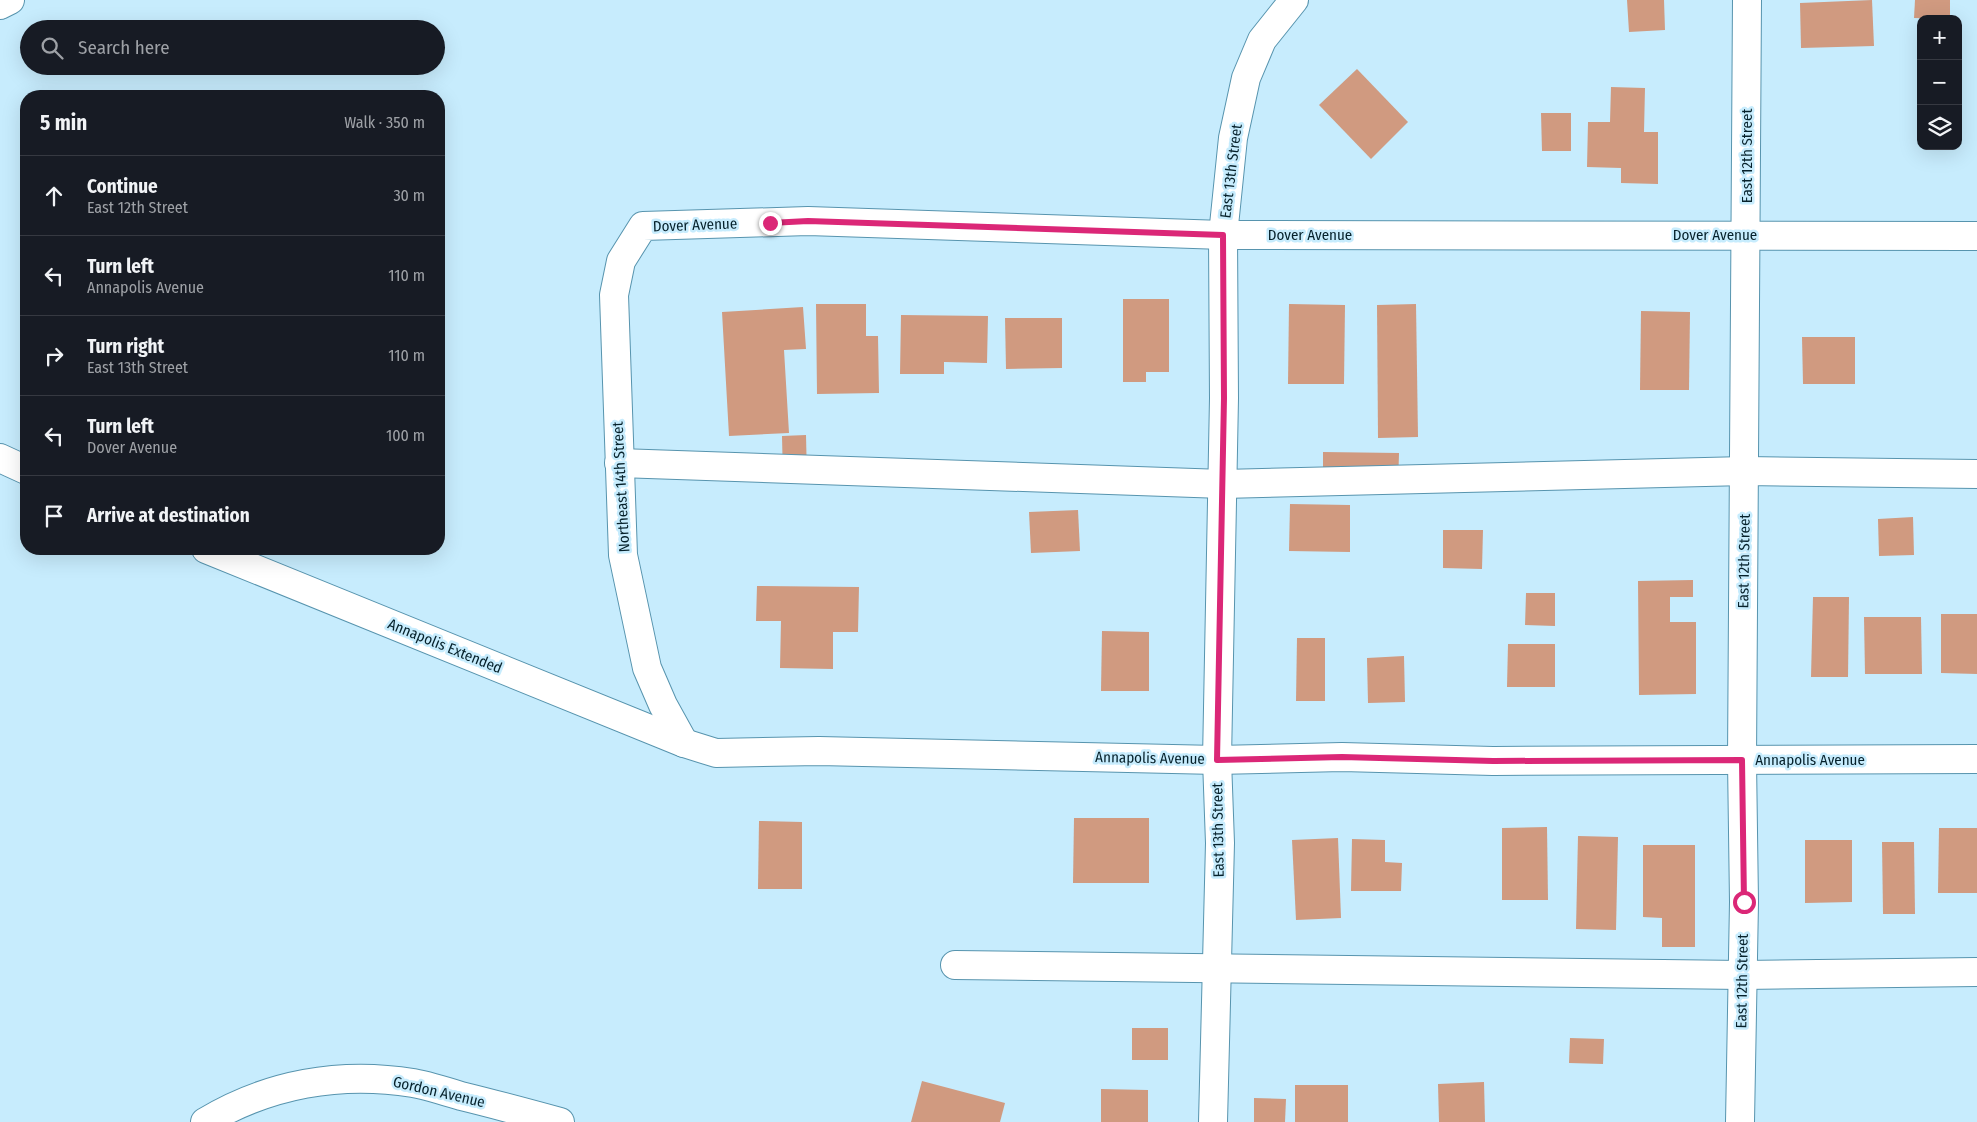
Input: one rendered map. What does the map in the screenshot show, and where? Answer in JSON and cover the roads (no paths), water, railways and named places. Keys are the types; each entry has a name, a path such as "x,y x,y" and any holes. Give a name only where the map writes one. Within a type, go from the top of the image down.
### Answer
{"street":[{"path":"0,5 10,0"},
{"name":"East 13th Street","path":"1213,1122 1220,843 1217,760 1223,484 1223,235 1233,138 1246,78 1262,40 1294,0"},
{"name":"East 12th Street","path":"1740,1122 1747,0"},
{"name":"Dover Avenue","path":"643,226 808,221 1223,235 1977,236"},
{"name":"Northeast 14th Street","path":"643,226 621,261 614,295 623,555 645,659 663,706 684,743"},
{"path":"0,458 20,467"},
{"path":"619,463 1223,484 1745,471 1977,474"},
{"name":"Annapolis Extended","path":"221,555 684,743"},
{"name":"Annapolis Avenue","path":"684,743 716,752 819,751 1217,760 1342,757 1493,761 1977,759"},
{"path":"955,964 1742,975 1977,972"},
{"name":"Gordon Avenue","path":"205,1122 246,1101 302,1083 359,1079 414,1083 560,1122"}]}
